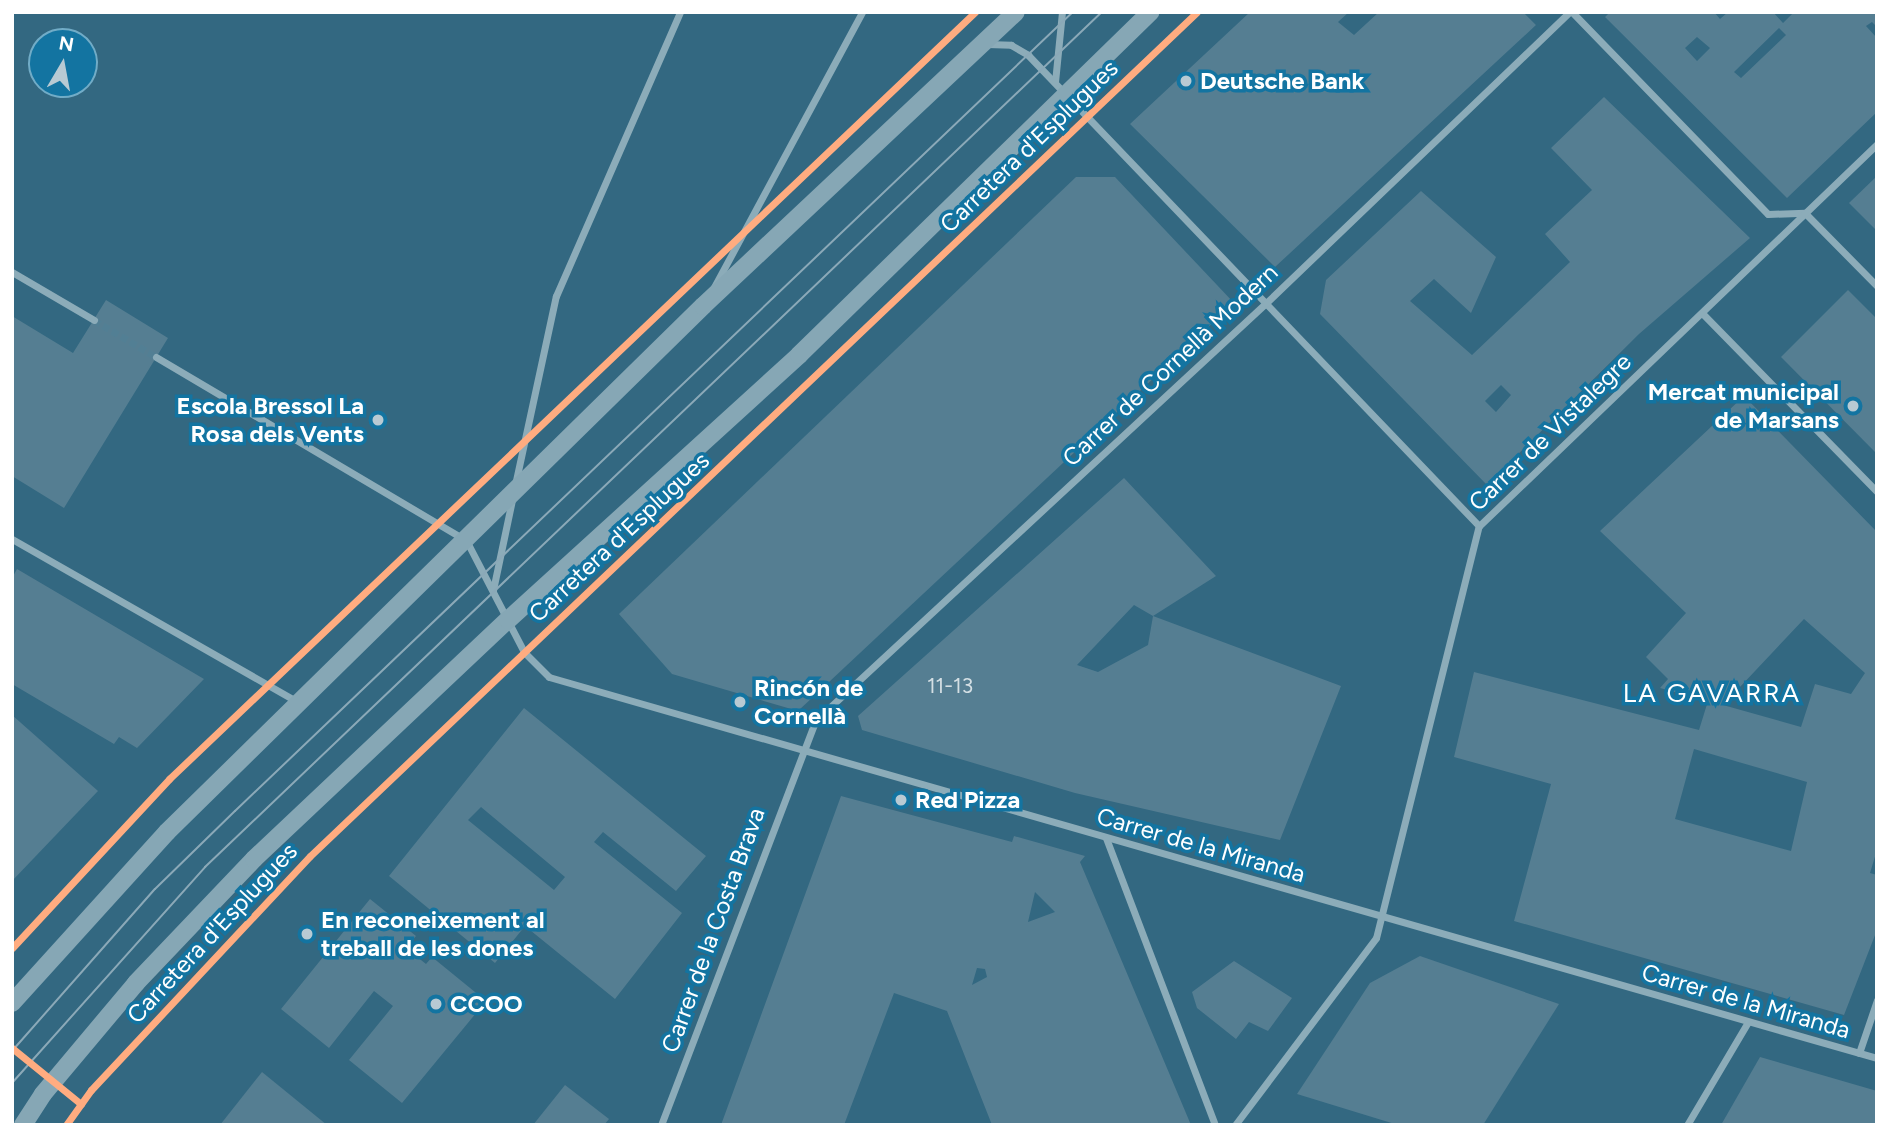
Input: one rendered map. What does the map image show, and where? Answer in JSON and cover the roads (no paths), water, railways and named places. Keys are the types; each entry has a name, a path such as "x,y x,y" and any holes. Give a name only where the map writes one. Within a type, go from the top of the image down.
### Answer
{"street":[{"path":"493,590 556,296 680,12"},
{"path":"703,306 862,12"},
{"path":"12,1003 167,832 703,306 1016,12"},
{"path":"1055,82 1062,12"},
{"name":"Carretera d'Esplugues","path":"23,1125 71,1060 210,904 508,620 799,355 1150,12"},
{"path":"1571,12 1768,214 1805,213 1877,286"},
{"name":"Carrer de Cornellà Modern","path":"802,749 815,721 1266,303 1571,12"},
{"path":"980,46 1011,45 1028,55 1479,526"},
{"name":"Carrer de Vistalegre","path":"1235,1125 1376,938 1479,526 1877,144"},
{"path":"12,272 94,320"},
{"path":"1702,313 1877,492"},
{"path":"156,357 466,540 508,620"},
{"path":"12,539 300,704"},
{"name":"Carrer de la Miranda","path":"508,620 523,652 549,677 1877,1058"},
{"name":"Carrer de la Costa Brava","path":"661,1125 802,749"},
{"path":"1106,838 1214,1125"},
{"path":"1859,1053 1877,1000"},
{"path":"1687,1125 1748,1022"}],"tunnel":[{"path":"94,320 156,357"}],"tram line":[{"path":"12,1051 155,889 1073,12"},
{"path":"12,1083 205,867 1102,12"}],"place":[{"name":"Deutsche Bank","path":"1186,81"},
{"name":"Mercat municipal de Marsans","path":"1853,406"},
{"name":"Escola Bressol La Rosa dels Vents","path":"378,420"},
{"name":"Rincón de Cornellà","path":"740,702"},
{"name":"Red Pizza","path":"901,800"},
{"name":"En reconeixement al treball de les dones","path":"307,934"},
{"name":"CCOO","path":"436,1004"}],"district":[{"name":"LA GAVARRA","path":"1712,694"}]}
